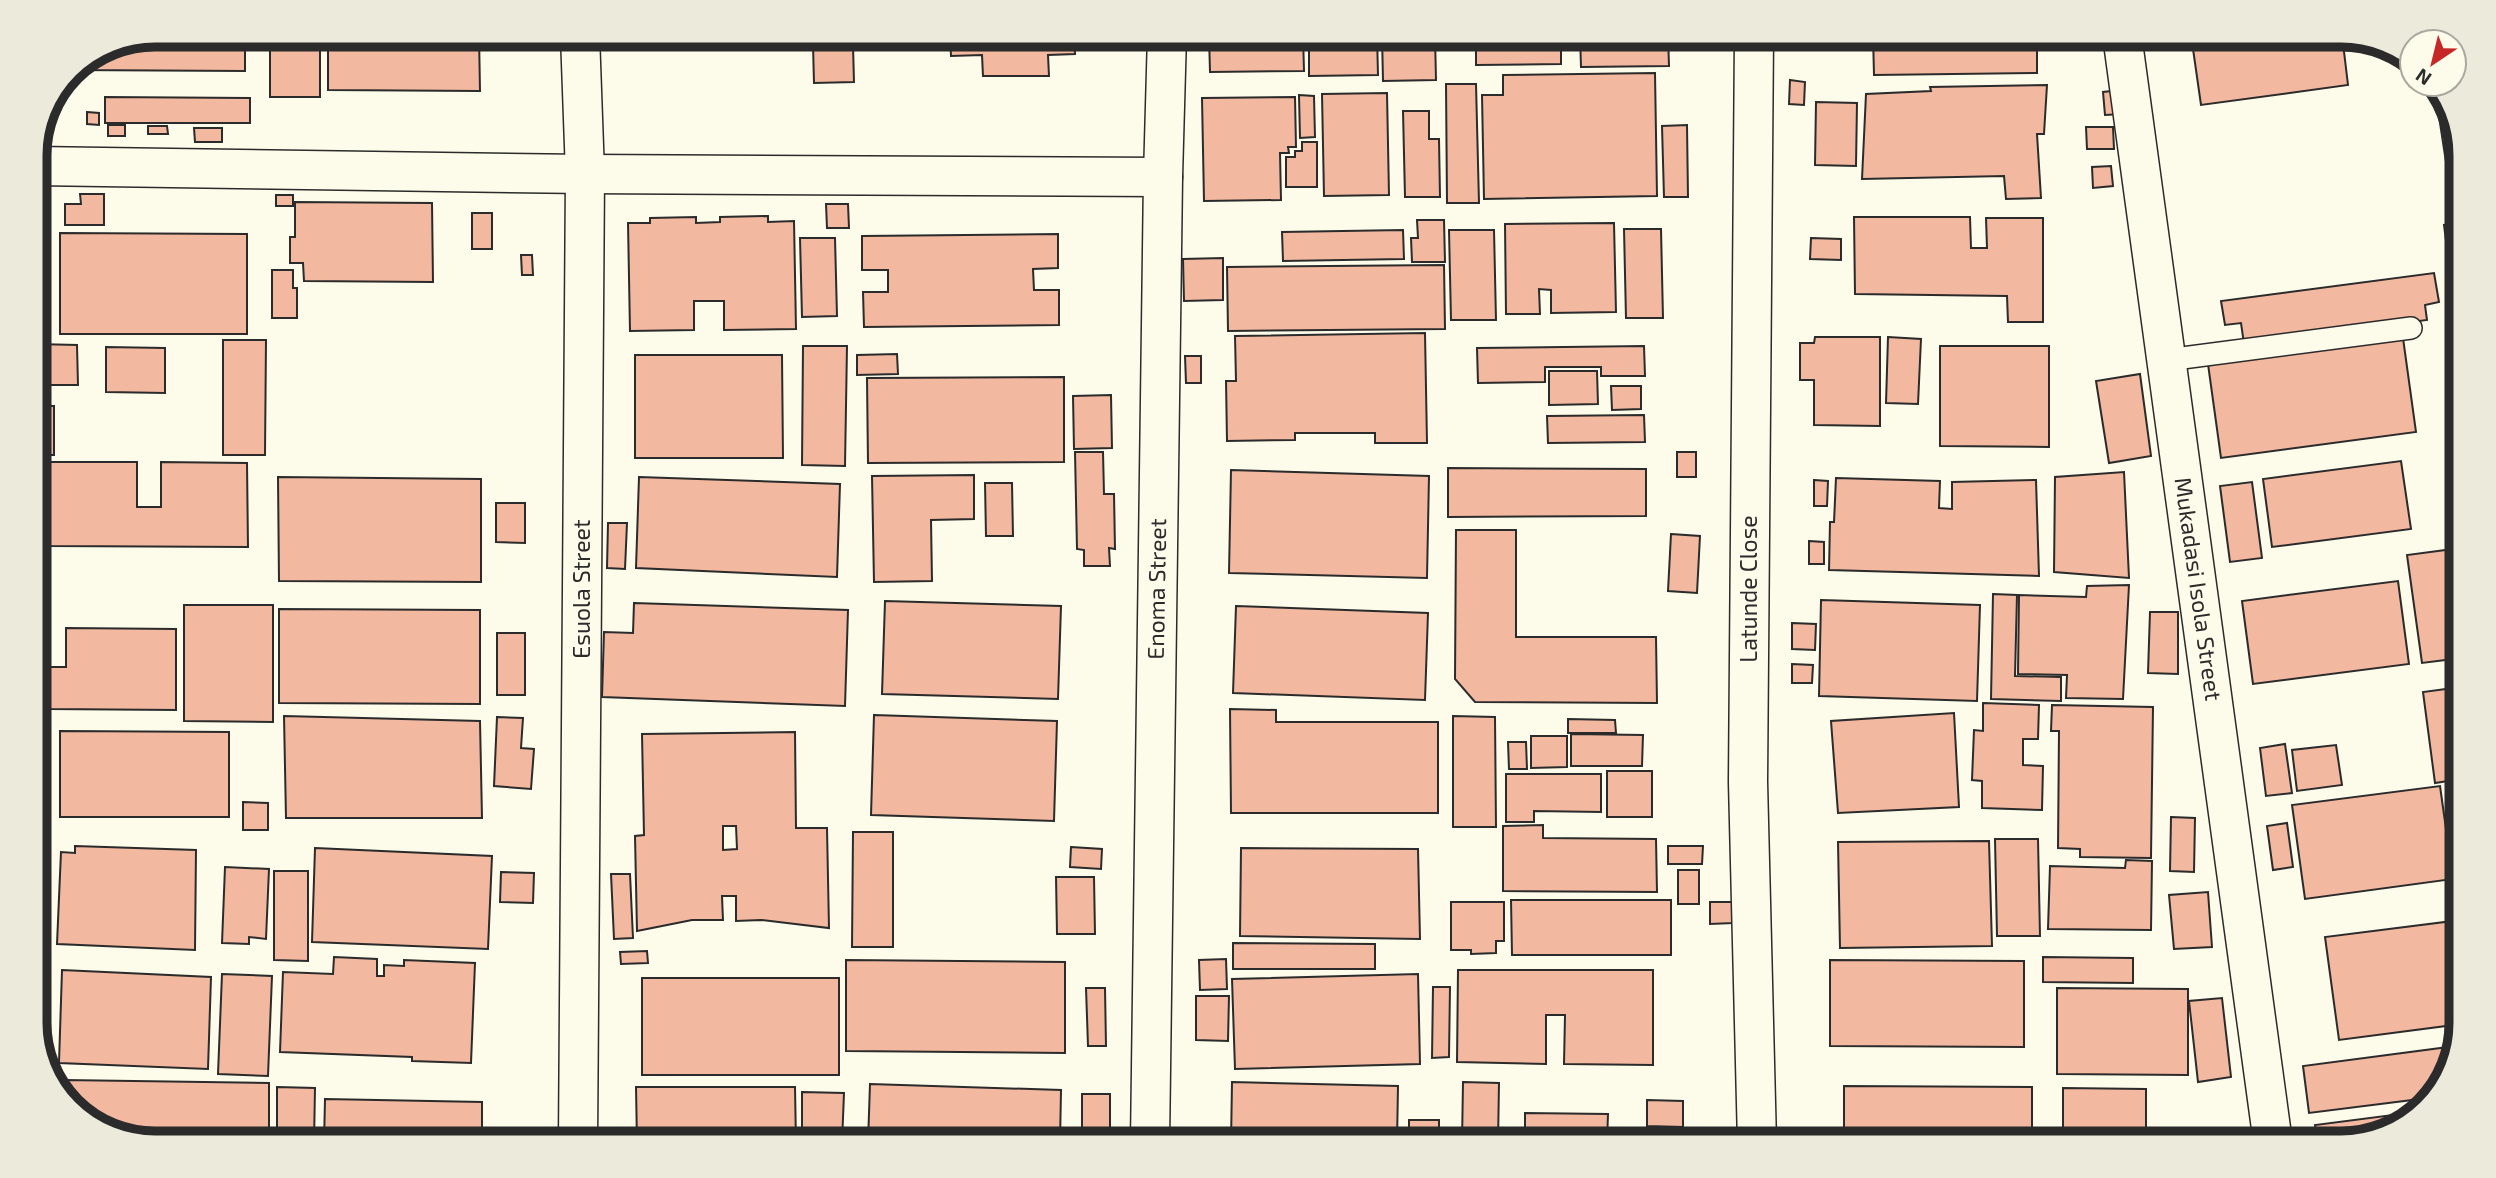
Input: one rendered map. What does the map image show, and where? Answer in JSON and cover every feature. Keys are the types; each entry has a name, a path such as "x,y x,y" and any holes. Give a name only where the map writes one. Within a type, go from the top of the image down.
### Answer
{"street":[{"name":"Esuola Street","path":"579,1131 585,174 580,47"},
{"name":"Enoma Street","path":"1150,1131 1167,47"},
{"name":"Latunde Close","path":"1754,47 1748,782 1757,1131"},
{"name":"Mukadasi Isola Street","path":"2124,47 2271,1131"},
{"path":"47,166 585,174 1163,177"}],"lane":[{"path":"2167,360 2411,328"}],"building":[{"path":"245,47 245,71 90,70 121,53 141,48"},
{"path":"270,47 320,47 320,97 270,97"},
{"path":"328,47 479,47 480,91 328,90"},
{"path":"813,47 853,47 854,82 814,83"},
{"path":"951,47 1075,47 1075,54 1048,55 1049,76 983,76 982,55 951,56"},
{"path":"1209,47 1303,47 1304,71 1210,72"},
{"path":"1309,47 1377,47 1378,75 1309,76"},
{"path":"1382,47 1435,47 1436,80 1383,81"},
{"path":"1476,47 1561,47 1561,64 1476,65"},
{"path":"1580,47 1668,47 1669,66 1581,67"},
{"path":"1873,47 2037,47 2037,73 1874,75"},
{"path":"2193,47 2343,47 2348,85 2201,105"},
{"path":"1655,73 1657,196 1484,199 1482,95 1503,95 1503,75"},
{"path":"1790,80 1805,82 1804,105 1789,104"},
{"path":"1446,84 1476,84 1479,203 1447,203"},
{"path":"2047,85 2044,134 2037,134 2041,198 2006,199 2004,176 1862,179 1866,94 1931,91 1930,87"},
{"path":"2121,90 2123,114 2105,115 2103,92"},
{"path":"1387,93 1389,195 1324,196 1322,94"},
{"path":"1299,95 1314,96 1315,137 1300,138"},
{"path":"105,97 250,98 250,123 105,123"},
{"path":"1295,97 1296,147 1288,147 1289,153 1280,153 1281,200 1204,201 1202,98"},
{"path":"1816,102 1857,103 1856,166 1815,165"},
{"path":"2438,110 2447,134 2449,182"},
{"path":"1403,111 1429,111 1429,139 1439,139 1440,197 1405,197"},
{"path":"87,112 99,113 99,125 87,124"},
{"path":"108,125 125,125 125,136 108,136"},
{"path":"1687,125 1688,197 1664,197 1662,126"},
{"path":"148,126 167,126 168,134 148,134"},
{"path":"2086,127 2113,127 2114,149 2087,149"},
{"path":"194,128 222,128 222,142 195,142"},
{"path":"1302,142 1317,142 1317,187 1286,187 1286,157 1295,157 1295,151 1302,151"},
{"path":"2111,166 2113,186 2093,188 2092,167"},
{"path":"80,194 104,194 104,225 65,225 65,204 81,204"},
{"path":"276,195 293,195 293,206 276,206"},
{"path":"295,202 432,203 433,282 304,281 303,263 290,263 290,237 295,237"},
{"path":"826,204 848,204 849,228 827,228"},
{"path":"472,213 492,213 492,249 472,249"},
{"path":"768,216 768,222 794,221 796,329 724,330 724,301 694,301 694,330 630,331 628,223 650,223 650,218 696,217 696,223 720,222 720,217"},
{"path":"1854,217 1970,217 1971,248 1987,248 1986,218 2043,218 2043,322 2008,322 2007,296 1855,294"},
{"path":"1417,220 1444,220 1445,262 1412,262 1411,238 1418,238"},
{"path":"1614,223 1616,312 1551,313 1551,290 1539,289 1540,314 1506,314 1505,224"},
{"path":"2449,224 2449,265 2444,225"},
{"path":"1624,229 1661,229 1663,318 1626,318"},
{"path":"1403,230 1404,259 1283,261 1282,232"},
{"path":"1449,230 1494,230 1496,320 1451,320"},
{"path":"60,233 247,234 247,334 60,334"},
{"path":"1058,234 1058,268 1033,269 1034,290 1059,290 1059,325 864,327 863,292 888,292 888,270 862,270 862,236"},
{"path":"800,238 835,238 837,316 802,317"},
{"path":"1811,238 1841,239 1841,260 1810,259"},
{"path":"521,255 532,255 533,275 522,275"},
{"path":"1223,258 1223,300 1184,301 1183,259"},
{"path":"1444,265 1445,329 1228,331 1227,267"},
{"path":"272,270 293,270 293,288 297,288 297,318 272,318"},
{"path":"2434,273 2439,302 2425,305 2427,320 2244,344 2241,323 2225,325 2221,301"},
{"path":"1425,333 1427,443 1375,443 1375,433 1295,433 1295,440 1227,441 1226,381 1236,381 1235,336"},
{"path":"1815,337 1880,337 1880,426 1814,425 1814,380 1800,380 1800,343 1814,343"},
{"path":"1888,337 1921,339 1918,404 1886,403"},
{"path":"2403,338 2416,432 2221,458 2208,364"},
{"path":"223,340 266,340 265,455 223,455"},
{"path":"47,344 77,345 78,385 47,385"},
{"path":"803,346 847,346 845,466 802,465"},
{"path":"1644,346 1645,376 1601,376 1601,367 1545,367 1545,382 1478,383 1477,348"},
{"path":"1940,346 2049,346 2049,447 1940,446"},
{"path":"106,347 165,348 165,393 106,392"},
{"path":"897,354 898,374 857,375 857,355"},
{"path":"635,355 782,355 783,458 635,458"},
{"path":"1185,356 1201,356 1201,383 1186,383"},
{"path":"1549,371 1597,371 1598,404 1549,405"},
{"path":"2140,374 2151,456 2109,463 2096,381"},
{"path":"1064,377 1064,462 868,463 867,378"},
{"path":"1611,386 1641,386 1641,409 1612,410"},
{"path":"1111,395 1112,448 1074,449 1073,396"},
{"path":"47,406 54,406 54,455 47,455"},
{"path":"1644,415 1645,442 1548,443 1547,416"},
{"path":"1075,452 1103,452 1104,494 1114,494 1115,549 1109,548 1110,566 1084,566 1084,550 1077,549"},
{"path":"1677,452 1696,452 1696,477 1677,477"},
{"path":"2401,461 2411,529 2272,547 2263,479"},
{"path":"50,462 137,462 137,507 161,507 161,462 247,463 248,547 50,546"},
{"path":"1448,468 1646,469 1646,516 1448,517"},
{"path":"1231,470 1429,476 1427,578 1229,573"},
{"path":"2124,472 2129,578 2054,572 2055,477"},
{"path":"974,475 974,519 931,520 932,581 874,582 872,476"},
{"path":"278,477 481,479 481,582 279,581"},
{"path":"639,477 840,484 837,577 636,568"},
{"path":"1836,478 1940,481 1939,508 1952,509 1952,482 2036,480 2039,576 1829,570 1830,522 1834,522"},
{"path":"1814,480 1828,481 1827,506 1814,506"},
{"path":"2252,482 2262,558 2230,562 2220,486"},
{"path":"985,483 1012,483 1013,536 986,536"},
{"path":"496,503 525,503 525,543 496,542"},
{"path":"608,523 627,523 625,569 607,568"},
{"path":"1456,530 1516,530 1516,637 1656,637 1657,703 1475,702 1455,679"},
{"path":"1671,534 1700,536 1697,593 1668,591"},
{"path":"1809,541 1824,542 1824,564 1809,564"},
{"path":"2449,550 2449,660 2422,663 2407,555"},
{"path":"2398,581 2409,664 2253,684 2242,601"},
{"path":"2129,585 2123,699 2066,698 2067,675 2018,674 2019,595 2086,597 2087,586"},
{"path":"1993,594 2017,595 2015,676 2061,677 2061,701 1991,699"},
{"path":"1821,600 1980,605 1977,701 1819,696"},
{"path":"885,601 1061,606 1058,699 882,694"},
{"path":"634,603 848,610 845,706 602,697 604,632 633,633"},
{"path":"184,605 273,605 273,722 184,721"},
{"path":"1236,606 1428,613 1425,700 1233,693"},
{"path":"279,609 480,610 480,704 279,703"},
{"path":"2150,612 2178,612 2178,674 2148,673"},
{"path":"1792,623 1816,624 1815,650 1792,649"},
{"path":"66,628 176,629 176,710 48,709 47,667 66,667"},
{"path":"497,633 525,633 525,695 497,695"},
{"path":"1792,664 1813,665 1812,683 1792,683"},
{"path":"2449,689 2449,781 2435,783 2423,692"},
{"path":"1983,703 2039,705 2038,739 2023,739 2023,765 2043,766 2042,810 1982,808 1982,781 1972,780 1974,730 1983,731"},
{"path":"2052,705 2153,707 2151,858 2080,857 2080,849 2058,848 2059,731 2051,731"},
{"path":"1230,709 1276,710 1276,722 1438,722 1438,813 1231,813"},
{"path":"1954,713 1959,807 1838,813 1831,721"},
{"path":"874,715 1057,721 1054,821 871,815"},
{"path":"284,716 480,721 482,818 286,818"},
{"path":"1453,716 1495,717 1496,827 1453,827"},
{"path":"497,717 523,718 521,748 534,749 531,789 494,786"},
{"path":"1568,719 1615,720 1616,733 1568,733"},
{"path":"60,731 229,732 229,817 60,817"},
{"path":"795,732 796,828 827,828 829,928 761,920 736,921 736,896 722,896 723,920 692,920 637,931 635,836 644,835 642,734","holes":["723,826 736,826 737,849 723,850"]},
{"path":"1571,734 1643,735 1642,766 1571,766"},
{"path":"1531,736 1567,736 1567,767 1531,768"},
{"path":"1508,742 1526,742 1527,769 1509,769"},
{"path":"2285,744 2292,793 2266,796 2260,748"},
{"path":"2336,745 2342,785 2297,791 2292,750"},
{"path":"1607,771 1652,771 1652,817 1607,817"},
{"path":"1506,774 1601,774 1601,812 1534,811 1534,822 1506,822"},
{"path":"2440,786 2449,850 2449,880 2305,899 2292,805"},
{"path":"243,802 268,803 268,830 243,830"},
{"path":"2171,817 2195,818 2194,872 2170,871"},
{"path":"2287,823 2293,867 2273,870 2267,826"},
{"path":"1543,825 1543,838 1656,839 1657,892 1503,891 1503,826"},
{"path":"853,832 893,832 893,947 852,947"},
{"path":"1995,839 2038,839 2040,936 1997,936"},
{"path":"1989,841 1992,946 1840,948 1838,842"},
{"path":"75,846 196,850 195,950 57,944 61,852 75,853"},
{"path":"1668,846 1703,846 1702,864 1668,864"},
{"path":"1071,847 1102,849 1101,869 1070,867"},
{"path":"315,848 492,856 488,949 312,942"},
{"path":"1241,848 1418,849 1420,939 1240,936"},
{"path":"2126,860 2152,861 2151,930 2048,929 2050,866 2125,868"},
{"path":"225,867 269,869 266,939 249,937 249,944 222,943"},
{"path":"1678,870 1699,870 1699,904 1678,904"},
{"path":"274,871 308,871 308,961 274,960"},
{"path":"501,872 534,873 533,903 500,902"},
{"path":"611,874 630,874 633,938 614,939"},
{"path":"1056,877 1094,877 1095,934 1057,934"},
{"path":"2208,892 2212,947 2174,949 2169,895"},
{"path":"1511,900 1671,900 1671,955 1512,955"},
{"path":"1451,902 1504,902 1504,941 1496,941 1496,953 1471,954 1471,950 1451,950"},
{"path":"1710,902 1734,902 1733,923 1710,924"},
{"path":"47,905 50,905 48,931"},
{"path":"2449,922 2449,1026 2339,1040 2325,937"},
{"path":"1233,943 1375,944 1375,969 1233,969"},
{"path":"647,951 648,963 621,964 620,952"},
{"path":"334,957 377,959 377,976 384,976 384,965 404,966 404,960 475,963 471,1063 412,1061 412,1057 280,1052 283,972 333,974"},
{"path":"2043,957 2133,958 2133,983 2043,982"},
{"path":"1226,959 1227,989 1200,990 1199,960"},
{"path":"846,960 1065,962 1065,1053 846,1051"},
{"path":"1830,960 2024,961 2024,1047 1830,1046"},
{"path":"62,970 211,977 208,1069 59,1063"},
{"path":"1458,970 1653,970 1653,1065 1564,1064 1565,1015 1546,1015 1546,1064 1457,1062"},
{"path":"222,974 272,976 268,1076 218,1074"},
{"path":"1418,974 1420,1064 1235,1069 1232,979"},
{"path":"642,978 839,978 839,1075 642,1075"},
{"path":"1433,987 1450,987 1449,1057 1432,1058"},
{"path":"1086,988 1105,988 1106,1046 1088,1046"},
{"path":"2057,988 2188,989 2188,1075 2057,1074"},
{"path":"1196,996 1229,996 1228,1041 1196,1040"},
{"path":"2222,998 2231,1077 2198,1082 2189,1001"},
{"path":"47,1007 50,1007 49,1041"},
{"path":"2446,1047 2441,1064 2417,1099 2309,1113 2303,1066"},
{"path":"65,1080 269,1083 269,1131 156,1131 134,1129 101,1116 79,1099"},
{"path":"1232,1082 1398,1086 1397,1131 1231,1131"},
{"path":"1463,1082 1499,1083 1498,1131 1462,1131"},
{"path":"870,1084 1061,1090 1060,1131 868,1131"},
{"path":"1844,1086 2032,1087 2032,1131 1844,1131"},
{"path":"277,1087 315,1088 314,1131 277,1131"},
{"path":"636,1087 795,1087 796,1131 637,1131"},
{"path":"2063,1088 2146,1089 2146,1131 2063,1131"},
{"path":"802,1092 844,1093 842,1131 802,1131"},
{"path":"1082,1094 1110,1094 1110,1131 1082,1131"},
{"path":"325,1099 482,1102 482,1131 324,1131"},
{"path":"1647,1100 1683,1101 1683,1127 1647,1126"},
{"path":"1525,1113 1608,1114 1607,1131 1525,1131"},
{"path":"2397,1114 2355,1130 2316,1131 2315,1125"},
{"path":"1409,1120 1439,1120 1439,1131 1409,1131"}]}
